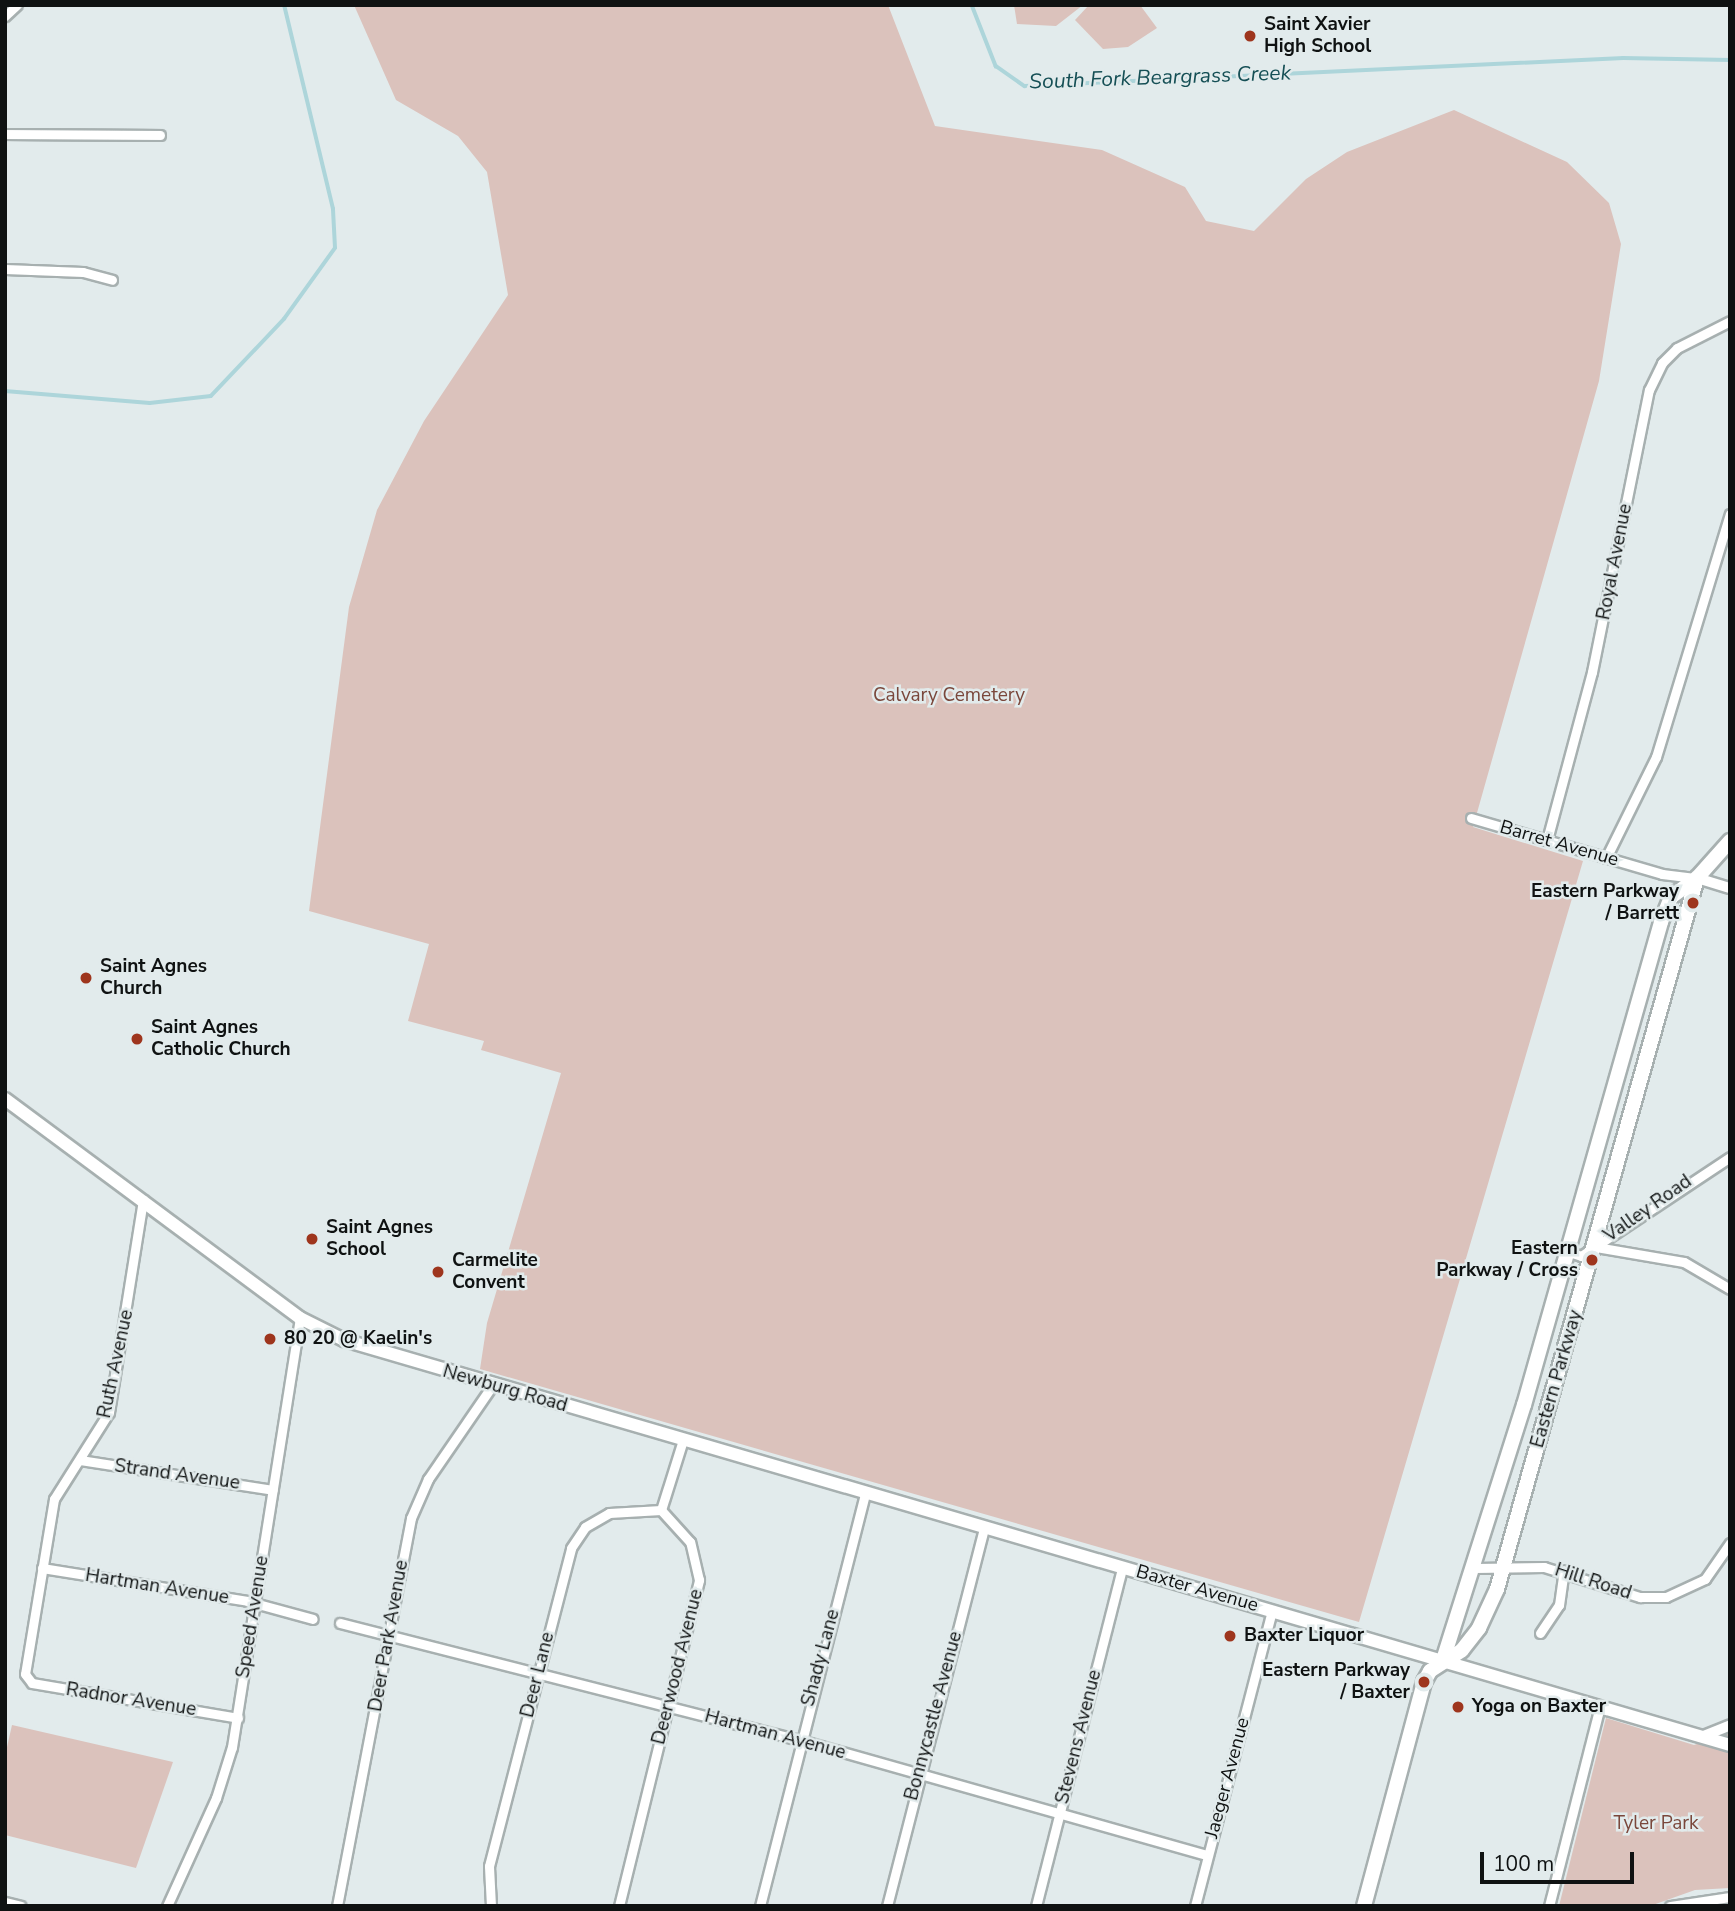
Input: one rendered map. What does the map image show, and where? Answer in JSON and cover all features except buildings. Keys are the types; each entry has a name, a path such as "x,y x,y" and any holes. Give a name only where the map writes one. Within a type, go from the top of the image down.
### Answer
{"main road":[{"name":"Eastern Parkway","path":"1443,1660 1475,1568 1661,922 1671,897 1697,878 1730,841"},
{"name":"Eastern Parkway","path":"1364,1906 1424,1682 1443,1660 1462,1650 1479,1628 1503,1569 1596,1247 1697,878"},
{"name":"Newburg Road","path":"5,1098 300,1318 344,1340 492,1386 865,1493"},
{"name":"Baxter Avenue","path":"865,1493 1730,1745"}],"street":[{"path":"5,16 17,5"},
{"path":"5,134 160,135"},
{"path":"5,269 83,272 113,280"},
{"name":"Royal Avenue","path":"1548,839 1601,632 1648,390 1662,363 1677,348 1730,321"},
{"path":"1606,858 1656,757 1730,514"},
{"name":"Barret Avenue","path":"1471,818 1606,858 1730,888"},
{"name":"Valley Road","path":"1566,1251 1581,1256 1730,1157"},
{"name":"Ruth Avenue","path":"27,1679 54,1499 109,1412 143,1200"},
{"path":"1596,1247 1684,1262 1730,1289"},
{"name":"Speed Avenue","path":"167,1906 216,1798 238,1718 300,1318"},
{"name":"Deer Park Avenue","path":"337,1906 415,1505 492,1386"},
{"path":"661,1510 683,1440"},
{"name":"Strand Avenue","path":"80,1460 274,1490"},
{"name":"Shady Lane","path":"760,1906 800,1740 865,1493"},
{"name":"Deer Lane","path":"491,1906 489,1866 568,1558 580,1532 617,1510 661,1510"},
{"name":"Deerwood Avenue","path":"619,1906 699,1570 690,1542 661,1510"},
{"name":"Bonnycastle Avenue","path":"887,1906 984,1527"},
{"name":"Hill Road","path":"1475,1568 1564,1570 1640,1597 1666,1597 1706,1579 1730,1543"},
{"name":"Hartman Avenue","path":"42,1568 256,1603 313,1619"},
{"name":"Stevens Avenue","path":"1036,1906 1122,1568"},
{"path":"1540,1633 1559,1605 1564,1570"},
{"name":"Jaeger Avenue","path":"1195,1906 1272,1610"},
{"name":"Hartman Avenue","path":"340,1623 800,1740 1208,1855"},
{"name":"Radnor Avenue","path":"27,1679 45,1686 238,1718"},
{"path":"1549,1906 1600,1706"},
{"path":"1701,1737 1730,1726"},
{"path":"1670,1906 1730,1897"},
{"path":"5,1902 21,1906"}],"green space":[{"name":"Calvary Cemetery","path":"354,5 888,5 935,126 1102,150 1185,187 1206,221 1254,231 1306,179 1347,152 1454,110 1567,162 1609,203 1621,244 1599,381 1473,827 1583,861 1359,1622 480,1369 487,1323 561,1073 481,1050 484,1041 408,1021 429,944 309,911 349,607 377,510 424,421 508,295 487,172 458,136 396,100"},
{"path":"1014,5 1083,5 1056,26 1017,24"},
{"path":"1089,5 1140,5 1157,28 1128,47 1103,49 1075,20"},
{"name":"Tyler Park","path":"1606,1718 1694,1745 1730,1733 1730,1888 1695,1890 1650,1906 1559,1906"},
{"path":"12,1725 173,1762 136,1868 5,1835 5,1756"}],"waterway":[{"name":"South Fork Beargrass Creek","path":"5,391 150,403 211,396 284,319 335,248 333,209 284,5"},
{"name":"South Fork Beargrass Creek","path":"972,5 996,66 1025,86 1623,58 1730,60"}],"place":[{"name":"Saint Xavier High School","path":"1250,36"},
{"name":"Eastern Parkway / Barrett","path":"1693,903"},
{"name":"Saint Agnes Church","path":"86,978"},
{"name":"Saint Agnes Catholic Church","path":"137,1039"},
{"name":"Saint Agnes School","path":"312,1239"},
{"name":"Eastern Parkway / Cross","path":"1592,1260"},
{"name":"Carmelite Convent","path":"438,1272"},
{"name":"80 20 @ Kaelin's","path":"270,1339"},
{"name":"Baxter Liquor","path":"1230,1636"},
{"name":"Eastern Parkway / Baxter","path":"1424,1682"},
{"name":"Yoga on Baxter","path":"1458,1707"}]}
